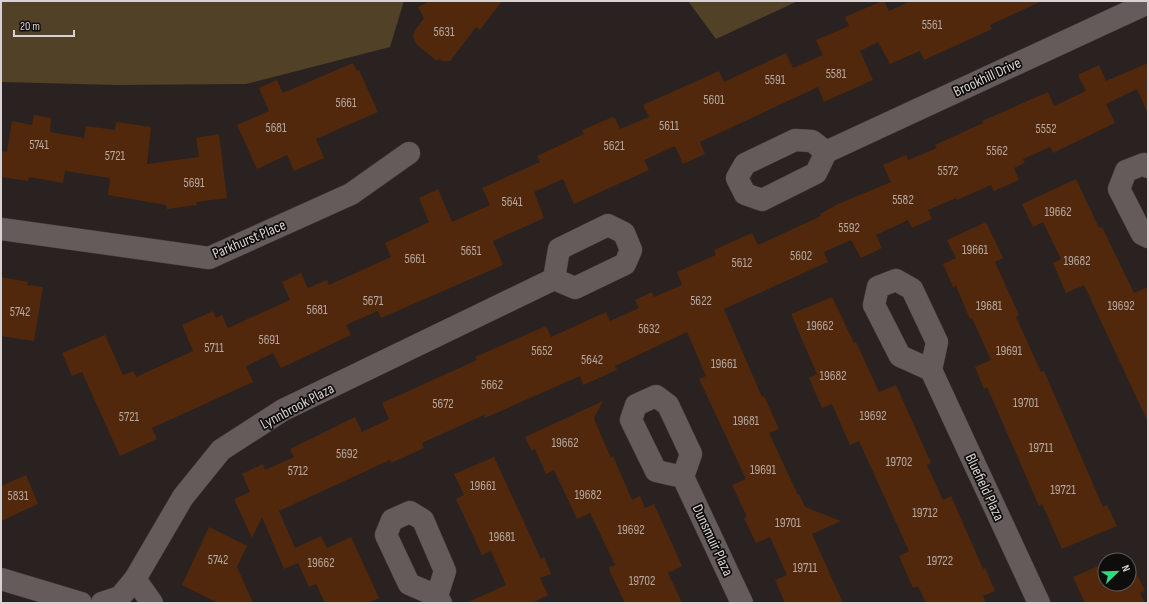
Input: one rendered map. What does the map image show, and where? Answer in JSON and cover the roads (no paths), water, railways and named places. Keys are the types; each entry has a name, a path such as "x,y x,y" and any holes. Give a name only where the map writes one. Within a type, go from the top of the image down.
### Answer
{"street":[{"name":"Brookhill Drive","path":"826,152 1148,2"},
{"name":"Parkhurst Place","path":"1,229 209,258 351,194 409,154"},
{"path":"1148,167 1144,164 1126,172 1119,188 1142,234 1148,237"},
{"name":"Lynnbrook Plaza","path":"102,603 120,597 135,579 184,497 221,450 283,410 554,279"},
{"name":"Bluefield Plaza","path":"931,370 1039,603"},
{"name":"Dunsmuir Plaza","path":"683,477 742,603"},
{"path":"1,579 81,603"},
{"path":"135,579 152,603"}]}
